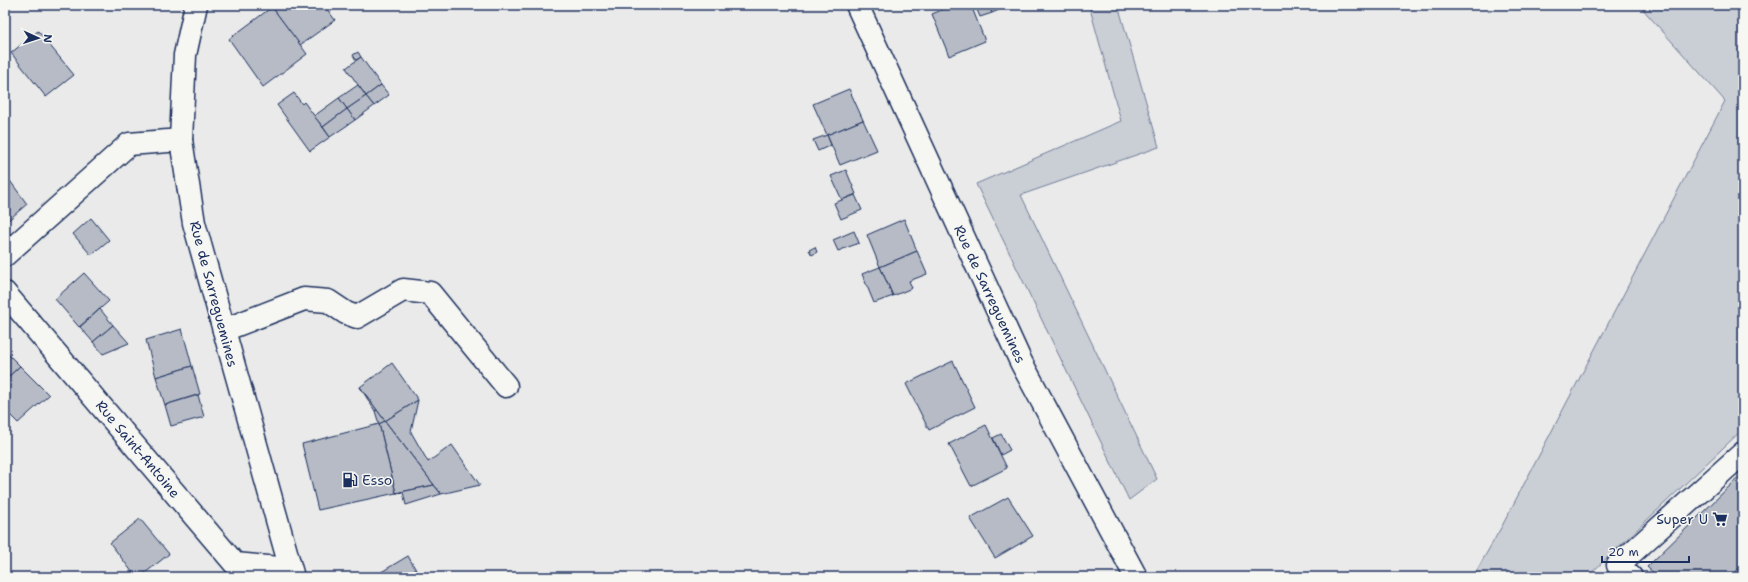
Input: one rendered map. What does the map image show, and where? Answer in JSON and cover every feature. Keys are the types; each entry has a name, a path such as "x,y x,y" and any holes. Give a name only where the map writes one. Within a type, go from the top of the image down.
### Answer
{"main road":[{"name":"Rue de Sarreguemines","path":"196,5 185,55 182,140 194,223 292,573"},
{"name":"Rue de Sarreguemines","path":"857,5 1021,362 1136,577"},
{"path":"5,255 129,144 182,140"},
{"path":"224,330 304,298 328,301 346,313 357,316 403,290 430,293 506,386"},
{"name":"Rue Saint-Antoine","path":"5,292 235,564 292,573"},
{"path":"1631,577 1618,565 1743,453"}],"shaded area":[{"path":"1089,5 1118,5 1159,147 1021,195 1157,479 1129,500 976,184 1121,121"},
{"path":"1639,5 1743,5 1743,429 1587,577 1473,577 1502,526 1725,101"}],"building":[{"path":"275,5 324,5 335,20 300,45 272,7"},
{"path":"954,5 971,5 985,41 949,56 932,14"},
{"path":"975,5 989,5 992,13 980,17"},
{"path":"989,5 1007,5 1008,6 992,13"},
{"path":"272,7 307,54 263,87 229,39"},
{"path":"38,31 74,75 46,97 11,53"},
{"path":"358,52 361,57 356,60 353,55"},
{"path":"361,57 381,85 366,96 346,68"},
{"path":"358,85 366,96 347,109 339,98"},
{"path":"381,85 389,95 374,106 366,96"},
{"path":"849,89 863,120 827,135 813,104"},
{"path":"294,93 302,104 304,102 330,137 310,151 277,105"},
{"path":"366,96 374,106 355,120 347,109"},
{"path":"339,98 347,109 323,127 314,116"},
{"path":"347,109 355,120 330,137 323,127"},
{"path":"863,120 877,150 840,165 827,135"},
{"path":"827,135 831,145 818,151 813,140"},
{"path":"846,170 856,194 842,200 831,176"},
{"path":"5,174 27,204 5,223"},
{"path":"855,195 862,210 841,219 834,203"},
{"path":"91,218 109,240 91,255 73,234"},
{"path":"904,219 917,251 880,267 867,235"},
{"path":"854,231 859,243 838,251 833,240"},
{"path":"815,247 817,252 812,255 809,250"},
{"path":"917,251 927,274 909,281 912,288 893,296 880,267"},
{"path":"880,267 893,296 874,303 862,274"},
{"path":"84,273 109,301 79,327 55,299"},
{"path":"100,309 113,325 93,342 80,327"},
{"path":"113,325 129,343 103,354 93,342"},
{"path":"182,329 192,366 156,377 146,340"},
{"path":"5,351 20,366 5,380"},
{"path":"953,361 975,407 929,430 906,384"},
{"path":"392,363 418,400 385,421 360,387"},
{"path":"20,366 49,395 18,423 5,410 5,380"},
{"path":"192,366 200,394 165,405 156,377"},
{"path":"360,387 377,410 375,411"},
{"path":"198,395 204,417 171,426 165,405"},
{"path":"418,400 411,432 428,462 452,445 480,485 441,494 385,421"},
{"path":"377,410 385,421 379,424 375,411"},
{"path":"385,421 434,485 396,493 379,424"},
{"path":"379,424 396,493 318,510 302,444"},
{"path":"986,425 1007,468 971,486 949,444"},
{"path":"1001,434 1010,450 1001,455 993,438"},
{"name":"Super U","path":"1743,473 1743,565 1730,577 1658,577 1647,567"},
{"path":"434,485 441,494 406,505 403,492 396,493"},
{"path":"1008,497 1033,536 995,558 970,518"},
{"path":"140,519 169,554 140,577 136,577 110,543"},
{"path":"408,556 420,577 373,577"}],"place":[{"name":"Esso","path":"350,480"},
{"name":"Super U","path":"1720,519"}]}
